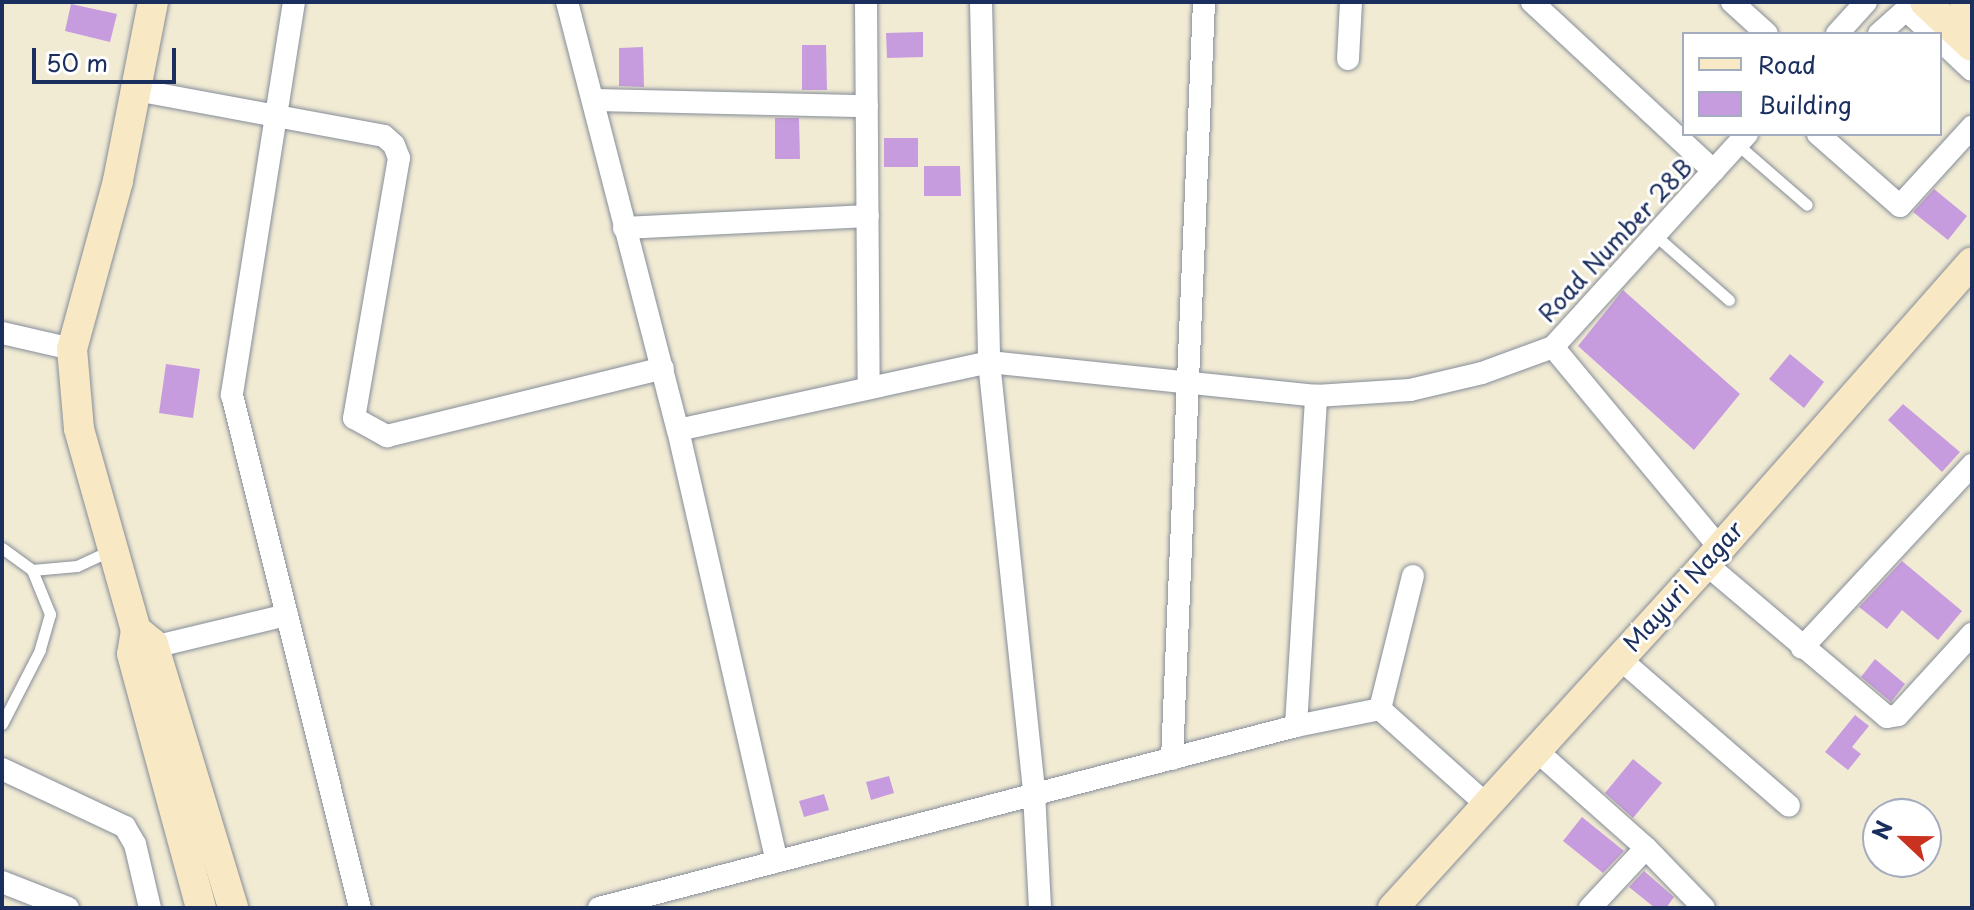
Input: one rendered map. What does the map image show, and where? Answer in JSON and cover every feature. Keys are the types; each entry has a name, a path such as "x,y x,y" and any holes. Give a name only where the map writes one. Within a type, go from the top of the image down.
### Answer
{"street":[{"path":"153,2 118,181 72,349 79,429 141,643 233,908"},
{"path":"294,2 232,395 360,908"},
{"path":"567,2 596,100 624,228 663,368 777,861"},
{"path":"866,2 869,387"},
{"path":"981,2 989,362 1034,793 1040,908"},
{"path":"1172,759 1204,2"},
{"path":"1348,59 1351,2"},
{"path":"1532,2 1714,171"},
{"path":"1732,2 1765,32"},
{"path":"1839,32 1866,2"},
{"path":"1925,2 1956,31 1972,70"},
{"path":"1956,31 1965,2"},
{"path":"1881,32 1903,10 1956,31"},
{"path":"136,90 384,136 399,158 354,418 387,436 663,368"},
{"path":"596,100 867,106"},
{"path":"1820,136 1900,206 1972,127"},
{"name":"Road Number 28B","path":"1553,347 1743,139"},
{"path":"624,228 868,216"},
{"name":"Mayuri Nagar","path":"1393,908 1486,804 1538,752 1972,262"},
{"path":"2,333 72,349"},
{"path":"678,430 989,362 1316,396 1410,390 1528,360 1553,347 1712,555 1802,648 1887,717 1898,715 1972,634"},
{"path":"1296,726 1316,396"},
{"path":"1802,648 1972,465"},
{"path":"1380,709 1413,576"},
{"path":"141,643 287,615"},
{"path":"141,643 201,908"},
{"path":"1619,658 1789,806"},
{"path":"599,908 1296,726 1380,709"},
{"path":"1380,709 1486,804"},
{"path":"1538,752 1646,848 1704,908"},
{"path":"2,769 125,827 135,844 150,908"},
{"path":"1590,908 1646,848"},
{"path":"2,882 68,908"}],"lane":[{"path":"1743,139 1807,205"},
{"path":"1656,236 1729,300"},
{"path":"2,548 32,570 50,614 40,650 2,724"},
{"path":"32,570 77,566 114,549"}],"building":[{"path":"71,4 117,14 110,42 65,31"},
{"path":"923,32 923,57 887,58 886,33"},
{"path":"802,45 826,45 827,90 802,90"},
{"path":"643,47 644,87 619,86 619,48"},
{"path":"775,118 799,118 800,159 775,159"},
{"path":"884,138 918,138 918,167 884,167"},
{"path":"924,166 960,166 961,196 924,196"},
{"path":"1934,189 1967,216 1948,240 1913,212"},
{"path":"1623,290 1740,394 1694,450 1578,346"},
{"path":"1790,354 1824,382 1804,408 1769,379"},
{"path":"166,364 200,369 193,418 159,413"},
{"path":"1903,404 1960,452 1942,472 1888,420"},
{"path":"1902,561 1962,611 1938,640 1902,610 1887,629 1859,607"},
{"path":"1875,659 1905,684 1891,702 1861,677"},
{"path":"1855,715 1869,726 1852,747 1861,754 1848,770 1825,752"},
{"path":"1633,759 1662,783 1633,818 1605,793"},
{"path":"889,776 894,793 871,800 866,782"},
{"path":"824,794 829,810 804,817 799,801"},
{"path":"1582,817 1624,851 1603,873 1563,841"},
{"path":"1644,871 1674,897 1666,908 1655,908 1629,887"}]}
